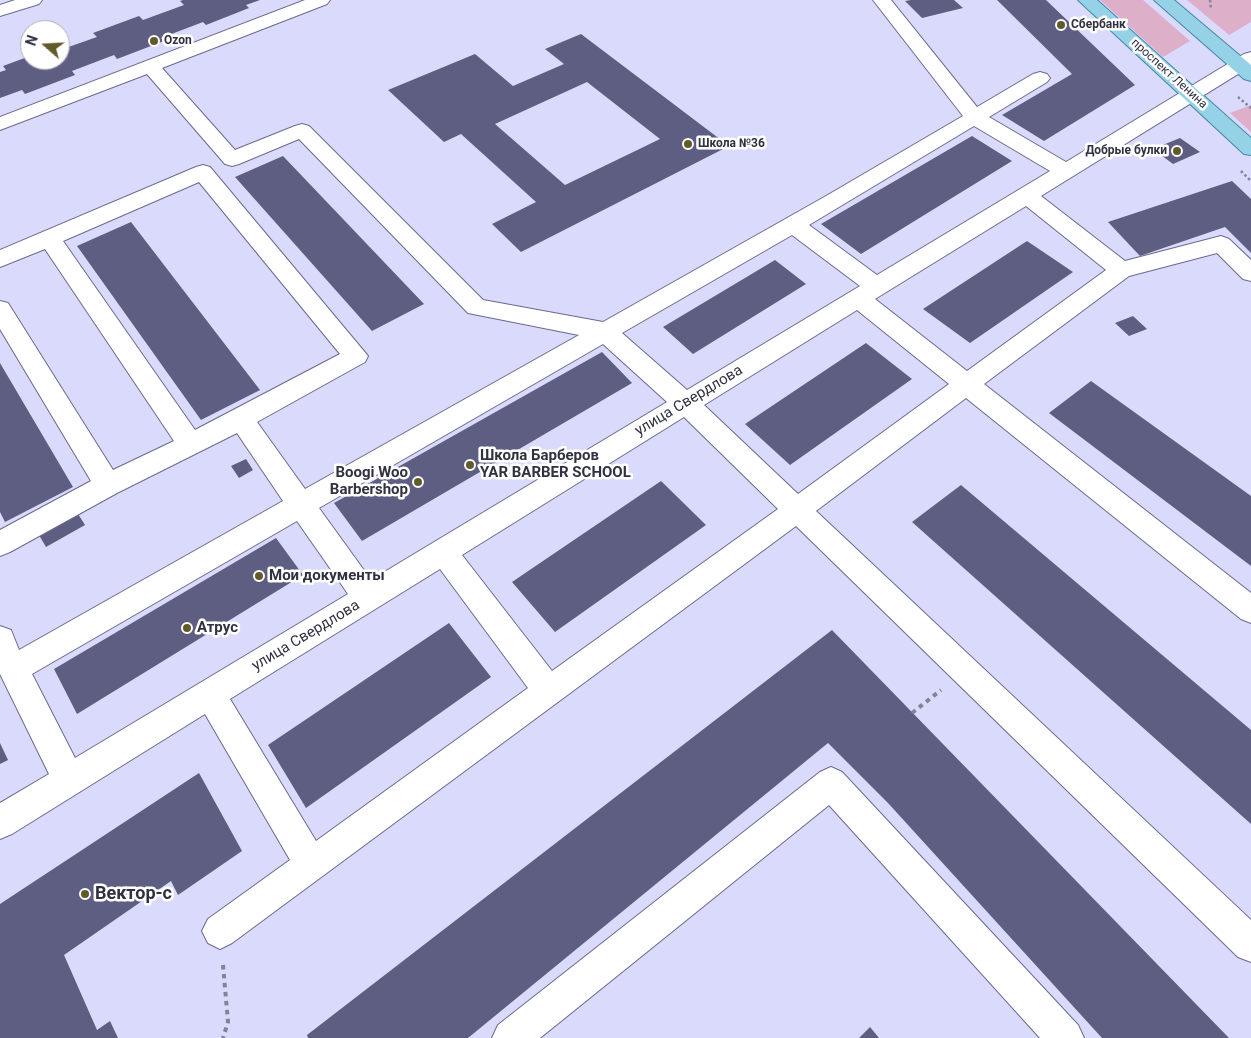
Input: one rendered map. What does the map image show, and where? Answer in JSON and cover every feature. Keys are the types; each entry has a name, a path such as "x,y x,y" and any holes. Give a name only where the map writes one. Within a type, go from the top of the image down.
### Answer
{"main road":[{"name":"проспект Ленина","path":"1086,0 1251,149"},
{"path":"1163,0 1247,66"}],"street":[{"path":"0,11 34,0"},
{"path":"0,124 321,0"},
{"path":"882,0 974,118 1066,171"},
{"path":"150,66 232,159 302,130 476,307 604,330 685,403 1251,944"},
{"name":"улица Свердлова","path":"0,822 1190,94 1247,66"},
{"path":"13,669 604,330 793,224 1040,78"},
{"path":"0,259 203,172 356,356 241,418 108,485 0,544"},
{"path":"1026,195 1121,270"},
{"path":"793,224 966,383 1251,610"},
{"path":"49,238 190,444"},
{"path":"220,931 797,510 1121,270 1221,244 1251,273"},
{"path":"0,309 108,485"},
{"path":"241,418 367,598"},
{"path":"443,551 549,691"},
{"path":"0,640 69,780"},
{"path":"210,694 311,864"},
{"path":"512,1038 831,782 1065,1038"}],"path":[{"path":"1238,96 1251,108"},
{"path":"220,931 228,1022 223,1038"}],"shaded area":[{"path":"1100,0 1143,0 1190,41 1163,57"},
{"path":"1187,0 1251,0 1251,22 1229,35"},
{"path":"1251,105 1251,132 1230,113"}],"building":[{"path":"260,0 246,5 249,8 206,25 203,22 161,38 164,41 117,59 114,55 72,71 75,75 25,94 22,90 0,98 0,72 6,70 3,66 20,60 20,70 70,70 70,46 97,37 93,33 139,16 143,20 184,5 180,1"},
{"path":"954,0 963,8 922,18 905,1"},
{"path":"997,0 1046,0 1135,85 1044,141 1002,115 1072,74"},
{"name":"Школа №36","path":"581,34 729,146 521,252 492,224 536,202 461,134 444,142 388,90 475,54 513,86 564,64 545,49","holes":["587,82 660,139 565,185 495,124"]},
{"path":"972,136 1012,161 861,254 821,224"},
{"name":"Добрые булки","path":"1180,138 1200,152 1173,164 1153,149"},
{"path":"283,156 424,304 372,331 235,177"},
{"path":"1232,181 1251,199 1251,253 1225,227 1140,256 1108,222"},
{"path":"131,222 260,390 201,420 77,246"},
{"path":"1027,241 1073,272 970,343 923,309"},
{"path":"775,260 806,284 693,354 663,327"},
{"path":"1133,316 1147,329 1129,336 1115,323"},
{"path":"866,343 912,379 790,465 745,424"},
{"path":"602,352 632,383 362,541 334,503"},
{"path":"0,363 73,487 5,522 0,512"},
{"path":"1091,381 1251,496 1251,566 1049,413"},
{"path":"246,459 253,470 239,478 231,466"},
{"path":"661,481 706,525 555,632 512,582"},
{"path":"961,485 1251,730 1251,824 912,522"},
{"path":"75,509 85,525 46,547 36,530"},
{"path":"276,538 303,575 77,714 54,669"},
{"path":"449,623 491,677 306,808 268,745"},
{"path":"832,630 1229,1038 1102,1038 888,803 828,743 468,1038 308,1038 307,1035"},
{"path":"0,743 8,760 0,764"},
{"path":"199,773 242,851 178,895 171,881 64,955 97,1030 110,1021 118,1038 0,1038 0,904"},
{"path":"870,1027 879,1038 859,1038"}],"place":[{"name":"Сбербанк","path":"1061,25"},
{"name":"Ozon","path":"154,41"},
{"name":"Школа №36","path":"688,144"},
{"name":"Добрые булки","path":"1177,151"},
{"name":"Школа Барберов YAR BARBER SCHOOL","path":"470,465"},
{"name":"Boogi Woo Barbershop","path":"418,482"},
{"name":"Мои документы","path":"259,576"},
{"name":"Атрус","path":"187,628"},
{"name":"Вектор-с","path":"85,894"}]}
